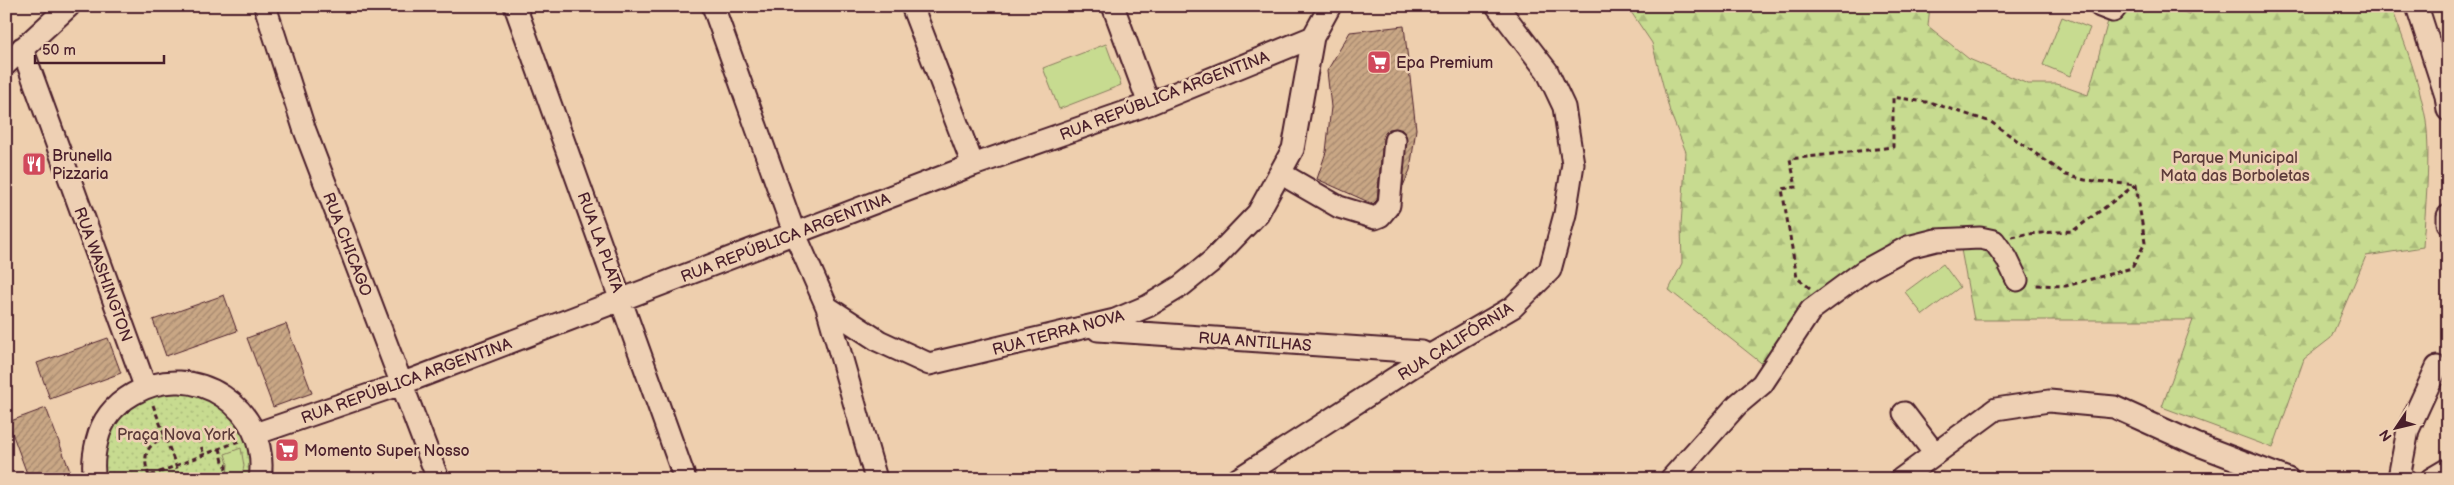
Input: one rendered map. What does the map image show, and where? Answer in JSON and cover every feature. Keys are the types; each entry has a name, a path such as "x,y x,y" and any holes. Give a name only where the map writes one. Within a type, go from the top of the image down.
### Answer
{"street":[{"path":"6,64 14,48 69,6"},
{"name":"RUA CHICAGO","path":"265,6 304,128 438,479"},
{"name":"RUA LA PLATA","path":"515,6 685,479"},
{"path":"713,6 794,232 827,307 876,479"},
{"path":"912,6 973,165"},
{"path":"1113,6 1150,104"},
{"name":"RUA TERRA NOVA","path":"827,307 879,341 929,364 1080,329 1124,317 1148,306 1181,286 1212,262 1258,213 1293,149 1313,37 1330,6"},
{"name":"RUA CALIFÓRNIA","path":"1238,479 1428,356 1513,307 1550,270 1565,214 1572,164 1564,107 1547,71 1497,6"},
{"path":"2100,6 2113,11 2117,6"},
{"path":"2417,6 2446,96 2448,110"},
{"name":"RUA REPÚBLICA ARGENTINA","path":"250,441 622,300 794,232 973,165 1150,104 1313,37"},
{"name":"RUA WASHINGTON","path":"14,48 146,386"},
{"path":"1280,173 1339,207 1376,218 1389,205 1395,140"},
{"path":"2448,216 2448,223"},
{"path":"1671,479 1737,405 1762,384 1811,310 1824,298 1864,271 1908,247 1957,238 1980,238 1994,241 2022,282"},
{"name":"RUA ANTILHAS","path":"1080,329 1422,352 1428,356"},
{"path":"2404,479 2400,472 2408,430 2437,367"},
{"path":"95,479 94,453 99,432 108,414 122,400 146,386 171,381 192,382 211,388 245,415 250,441 260,455 260,479"},
{"path":"1901,479 1996,409 2048,401 2114,407 2196,444 2288,479"},
{"path":"1904,413 1935,454"},
{"path":"2431,479 2448,469"}],"path":[{"path":"1824,298 1796,278 1782,189 1796,186 1790,159 1893,147 1893,97 1932,103 1991,122 2066,175 2085,180 2136,185"},
{"path":"1994,241 2026,234 2073,231 2136,185"},
{"path":"2022,282 2066,286 2132,268 2145,243 2136,185"},
{"path":"146,386 181,479"},
{"path":"149,476 146,452 153,443 164,437 172,434 199,441 204,454"},
{"path":"142,479 242,440 250,441"},
{"path":"220,448 223,462 226,465 225,479"}],"green space":[{"name":"Parque Municipal Mata das Borboletas","path":"1627,6 1930,6 1928,26 1969,59 2028,84 2057,84 2088,95 2112,6 2166,6 2189,14 2192,6 2391,6 2416,77 2426,120 2428,166 2423,247 2366,256 2331,338 2304,359 2273,448 2162,407 2193,320 1974,320 1960,244 1933,246 1860,279 1765,366 1669,290 1682,263 1681,225 1686,152 1670,112 1652,43"},
{"path":"2062,17 2090,28 2070,76 2043,65"},
{"path":"1106,44 1121,85 1059,109 1043,68"},
{"path":"1943,264 1960,287 1923,315 1905,292"},
{"name":"Praça Nova York","path":"166,390 194,392 208,397 230,414 244,437 248,450 249,479 103,479 102,461 104,446 108,432 115,421 124,411 136,403"},
{"path":"241,448 244,466 241,479 227,479 228,464 225,454"}],"building":[{"path":"1404,26 1416,129 1410,170 1403,186 1406,135 1402,130 1389,129 1383,139 1377,200 1373,204 1317,179 1326,152 1331,107 1327,71 1350,32"},
{"path":"224,295 237,331 166,356 153,320"},
{"path":"286,324 312,393 273,407 247,338"},
{"path":"108,338 121,373 50,399 37,363"},
{"path":"46,408 73,479 29,479 8,422"}],"place":[{"name":"Epa Premium","path":"1379,62"},
{"name":"Brunella Pizzaria","path":"34,164"},
{"name":"Momento Super Nosso","path":"287,450"}]}
